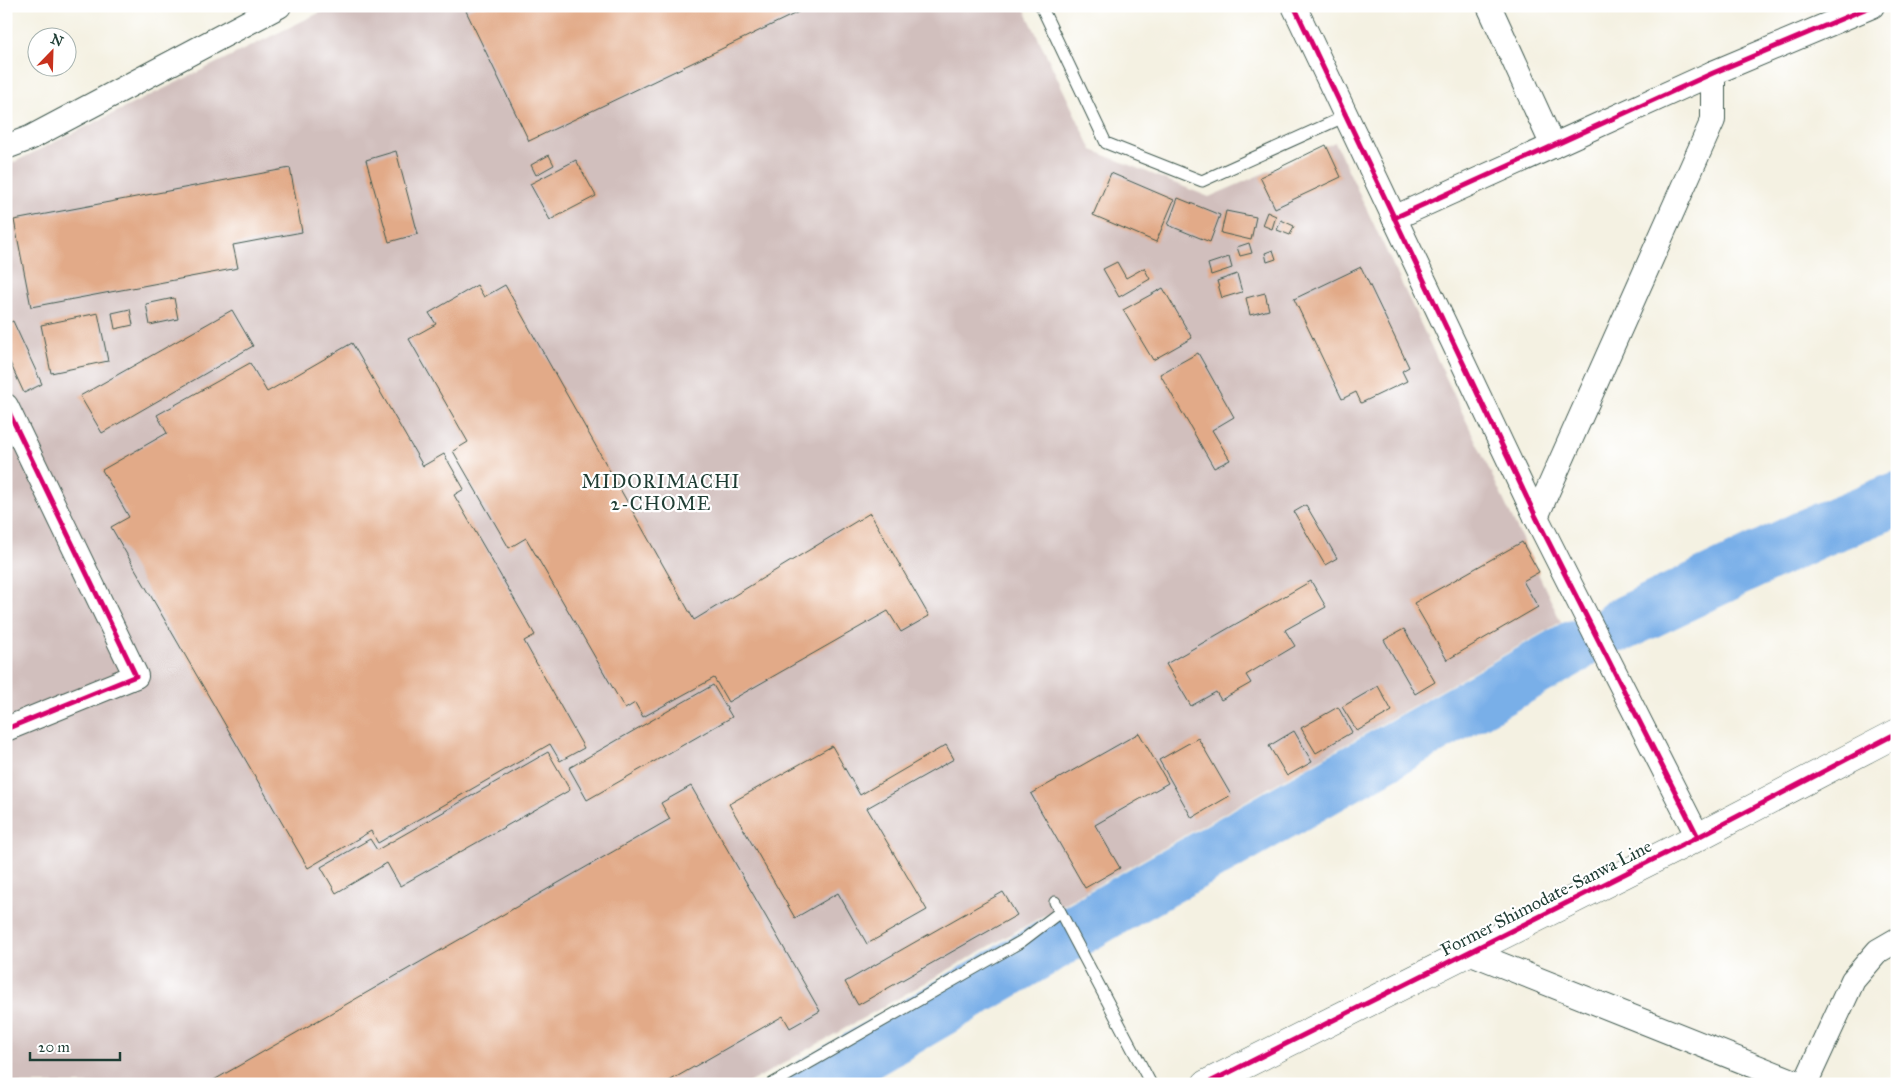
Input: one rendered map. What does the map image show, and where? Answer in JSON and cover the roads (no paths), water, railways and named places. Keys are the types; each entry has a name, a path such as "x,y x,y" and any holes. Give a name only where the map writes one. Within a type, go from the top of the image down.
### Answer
{"street":[{"path":"6,147 30,138 279,6"},
{"path":"1294,6 1536,517 1698,837"},
{"path":"1490,6 1553,146"},
{"path":"1394,218 1713,73 1872,6"},
{"path":"1536,517 1712,120 1713,73"},
{"path":"6,406 136,676 6,729"},
{"name":"Former Shimodate-Sanwa Line","path":"1206,1084 1698,837 1897,733"},
{"path":"1805,1084 1853,980 1878,951 1897,940"},
{"path":"1469,952 1800,1084"}],"lane":[{"path":"1042,6 1106,143 1202,181 1346,116"},
{"path":"772,1084 1022,941 1058,907 1151,1084"}],"waterway":[{"path":"1620,625 1813,533 1897,499"},
{"path":"813,1084 1102,915 1574,647"}],"district":[{"name":"MIDORIMACHI 2-CHOME","path":"661,492"}]}
